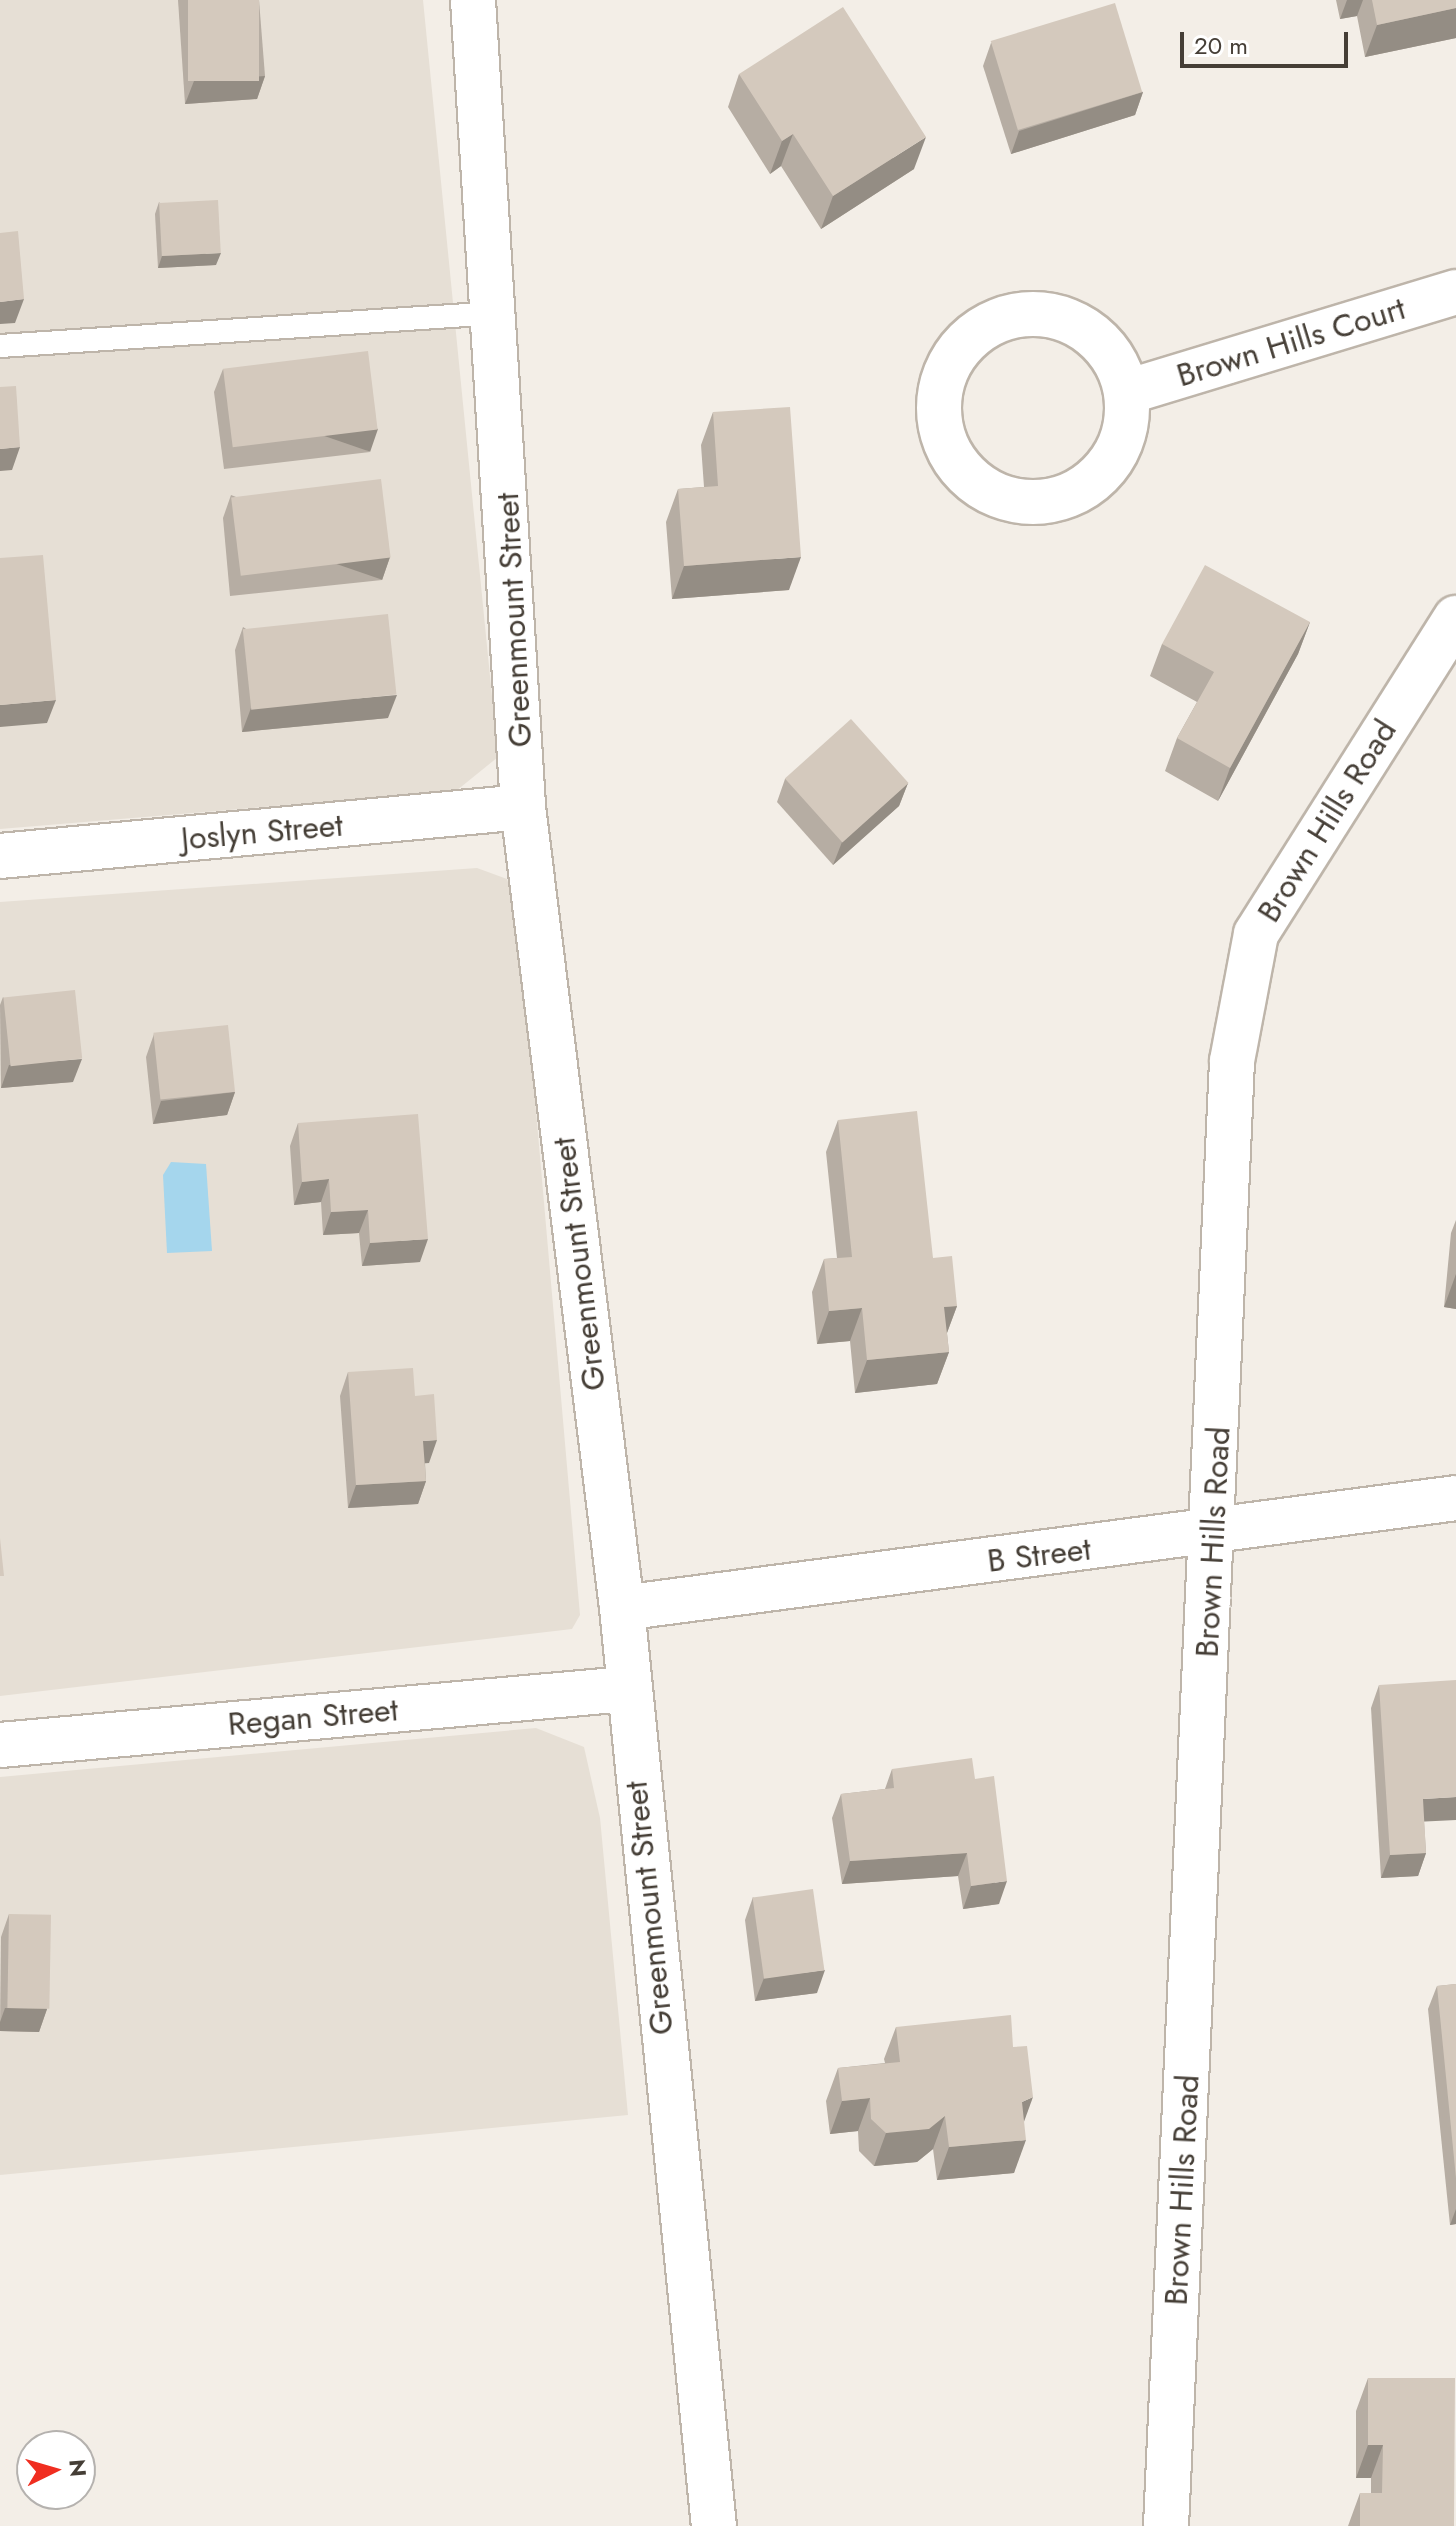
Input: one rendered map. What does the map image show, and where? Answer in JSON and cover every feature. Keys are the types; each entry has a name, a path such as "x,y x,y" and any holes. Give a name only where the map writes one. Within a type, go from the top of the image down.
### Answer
{"street":[{"name":"Greenmount Street","path":"473,0 498,313 523,807 622,1608 626,1689 714,2526"},
{"name":"Brown Hills Court","path":"1127,392 1456,292"},
{"path":"1042,313 1097,338 1127,392 1117,454 1071,496 1008,500 979,487 942,436 944,375 971,338 1011,315 1042,313"},
{"name":"Brown Hills Road","path":"1166,2526 1214,1532 1232,1061 1256,934 1456,618"},
{"name":"Joslyn Street","path":"0,856 523,807"},
{"name":"B Street","path":"622,1608 1456,1498"},
{"name":"Regan Street","path":"0,1745 626,1689"}],"lane":[{"path":"0,346 498,313"}],"shaded area":[{"path":"0,0 423,0 498,757 456,791 0,829"},
{"path":"477,868 507,879 519,916 580,1615 572,1629 0,1696 0,902"},
{"path":"536,1728 584,1747 600,1818 628,2115 0,2175 0,1777"}],"water":[{"path":"171,1162 206,1164 212,1251 167,1253 163,1175"}],"building":[{"path":"188,0 259,0 259,81 188,81"},
{"path":"1372,0 1456,0 1456,8 1377,25"},
{"path":"1115,3 1142,92 1018,130 991,41"},
{"path":"843,7 926,137 833,196 793,134 782,141 739,74"},
{"path":"218,200 221,253 162,256 159,203"},
{"path":"18,231 24,299 0,302 0,233"},
{"path":"368,351 378,429 233,447 223,369"},
{"path":"16,386 20,447 0,449 0,387"},
{"path":"790,407 801,557 684,566 678,489 718,486 713,412"},
{"path":"381,479 391,557 241,576 231,497"},
{"path":"43,555 56,700 0,705 0,558"},
{"path":"1205,565 1310,622 1230,768 1177,738 1214,672 1162,644"},
{"path":"388,614 396,695 251,710 243,629"},
{"path":"851,719 909,783 842,842 785,779"},
{"path":"75,990 82,1059 11,1066 3,998"},
{"path":"228,1025 235,1092 160,1099 153,1033"},
{"path":"917,1111 933,1258 952,1256 957,1306 944,1307 949,1352 867,1360 862,1308 829,1311 824,1259 852,1257 838,1120"},
{"path":"418,1114 428,1239 370,1243 368,1210 331,1212 329,1179 302,1182 298,1123"},
{"path":"413,1368 415,1396 434,1394 437,1440 423,1441 426,1481 356,1485 348,1372"},
{"path":"0,1538 4,1576 0,1576"},
{"path":"1456,1680 1456,1797 1423,1799 1426,1853 1390,1855 1379,1685"},
{"path":"972,1758 975,1779 994,1776 1007,1881 971,1886 967,1853 850,1861 841,1794 894,1788 892,1769"},
{"path":"813,1889 824,1970 764,1979 753,1897"},
{"path":"9,1914 51,1915 49,2009 7,2008"},
{"path":"1456,1984 1456,2178 1437,1986"},
{"path":"1011,2015 1013,2047 1027,2046 1033,2097 1022,2102 1026,2140 949,2147 945,2116 929,2129 886,2133 871,2119 870,2098 842,2101 838,2068 900,2062 896,2027"},
{"path":"1368,2378 1455,2378 1454,2526 1360,2526 1360,2493 1382,2493 1383,2445 1368,2445"}]}
